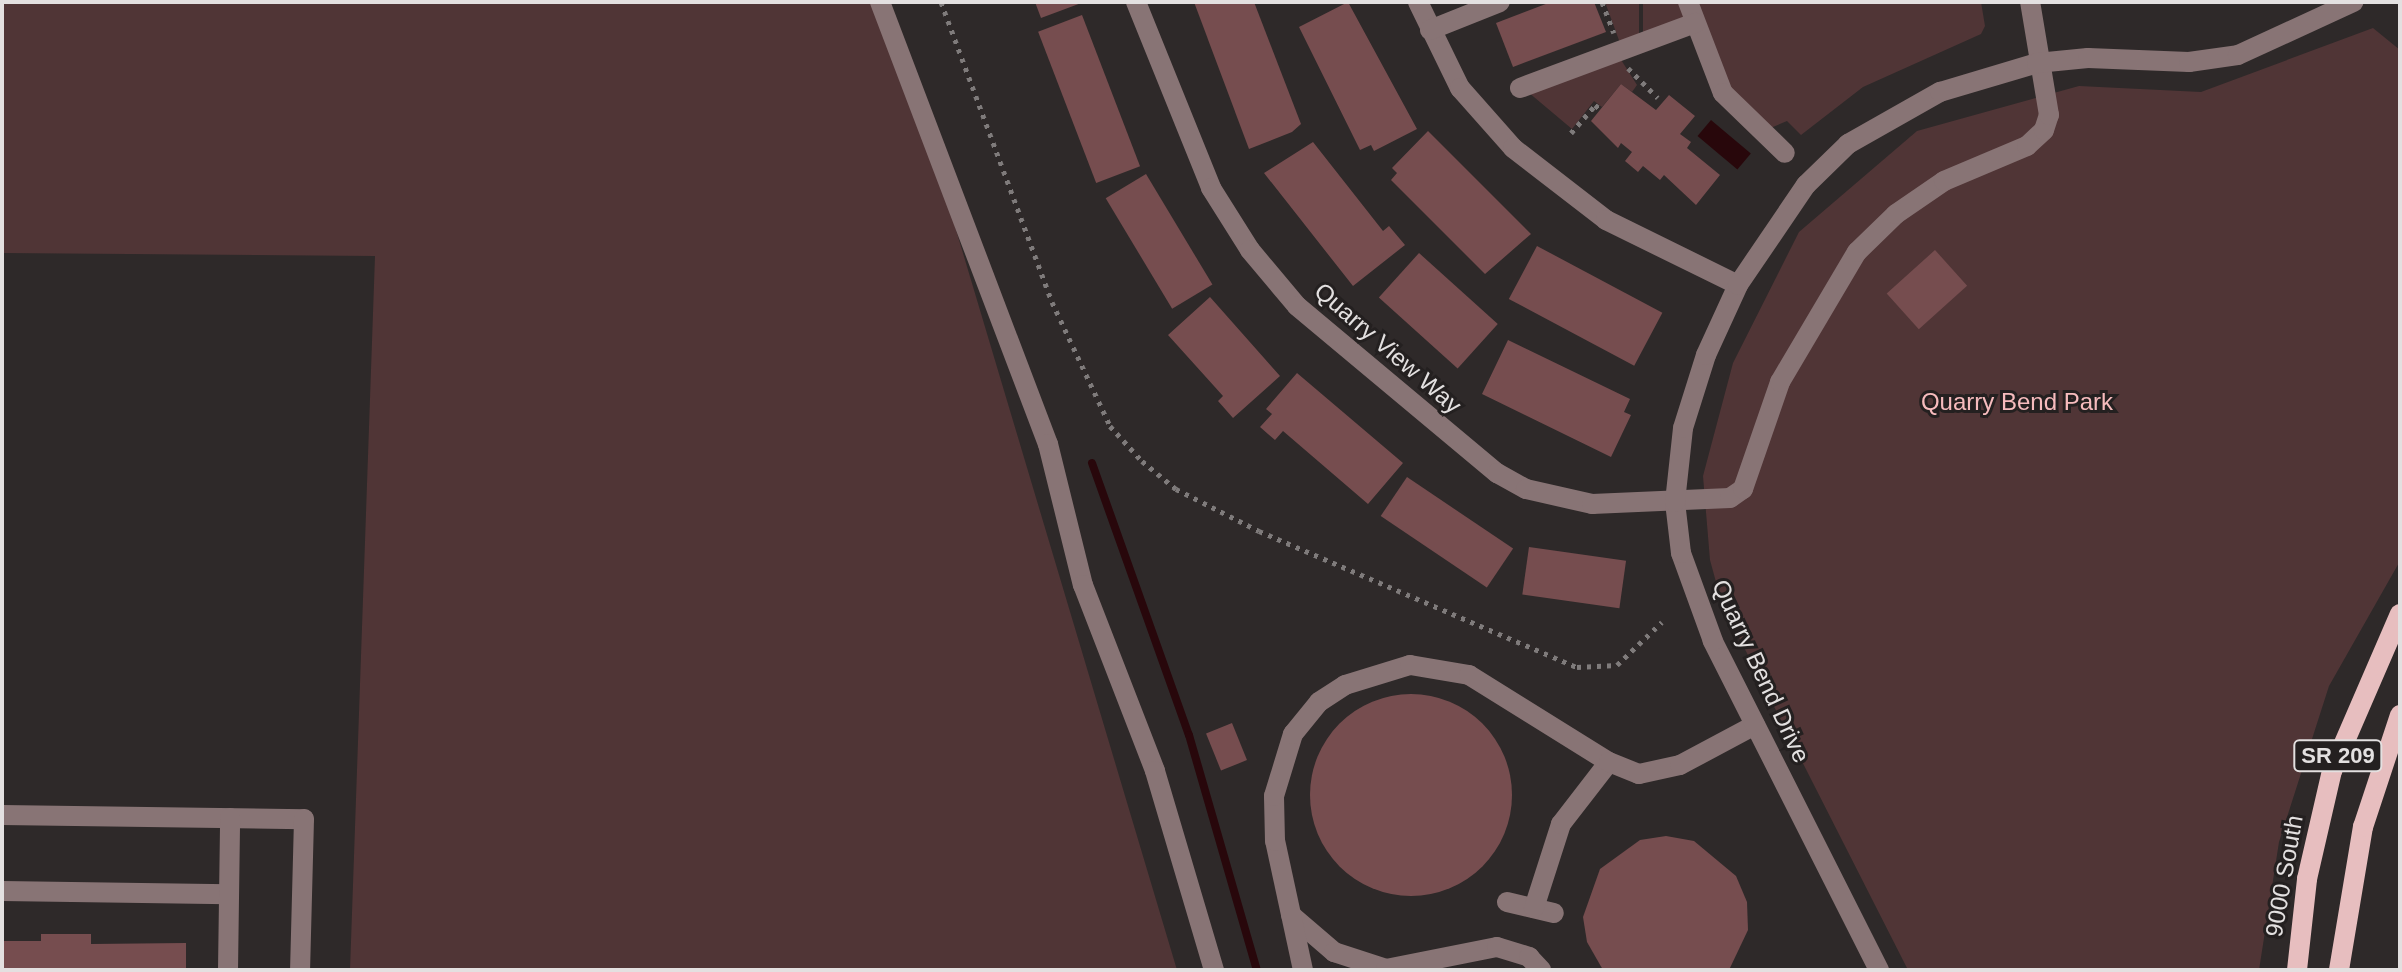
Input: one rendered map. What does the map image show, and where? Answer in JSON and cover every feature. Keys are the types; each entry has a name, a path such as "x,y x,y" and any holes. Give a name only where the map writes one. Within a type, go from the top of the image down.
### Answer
{"main road":[{"name":"9000 South","path":"2297,970 2307,879 2332,771 2400,614"},
{"name":"SR 209","path":"2339,970 2363,827 2400,715"}],"street":[{"path":"880,2 1048,444 1083,585 1155,771 1214,970"},
{"name":"Quarry View Way","path":"1136,2 1211,188 1250,250 1323,331 1497,473 1526,489 1592,504 1730,498 1751,479 1780,382 1857,252 1896,214 1944,181 2027,146 2044,130 2049,115 2037,63 2030,2"},
{"path":"1418,2 1460,88 1513,148 1606,220 1738,285"},
{"path":"1430,30 1500,2"},
{"path":"1688,2 1723,93 1785,153"},
{"name":"Quarry Bend Drive","path":"1879,970 1695,599 1675,502 1683,428 1706,355 1738,285 1767,233 1848,144 1940,92 2037,63 2088,58 2189,62 2238,55 2353,2"},
{"path":"1520,88 1695,23"},
{"path":"1303,970 1273,819 1279,773 1307,713 1345,685 1410,665 1451,669 1485,683 1609,762 1639,774 1660,772 1755,725"},
{"path":"1507,902 1544,911 1561,824 1609,762"},
{"path":"2,815 304,819 300,970"},
{"path":"228,970 230,818"},
{"path":"2,891 229,894"},
{"path":"1291,915 1334,952 1386,969 1497,947 1529,957 1541,970"}],"path":[{"path":"941,2 1052,302 1110,426 1142,461 1176,489 1259,531 1577,667 1617,665 1662,622"},
{"path":"1571,133 1595,105 1600,109"}],"green space":[{"path":"2,2 888,2 1177,970 350,970 375,256 2,253"},
{"path":"1605,2 1639,2 1639,41 1620,43"},
{"path":"1643,2 1684,2 1690,17 1643,40"},
{"path":"1691,2 1981,2 1985,26 1981,34 1863,87 1801,135 1787,121 1766,130 1728,94"},
{"name":"Quarry Bend Park","path":"2373,28 2400,50 2400,561 2329,686 2279,842 2259,970 1908,970 1722,604 1710,560 1703,476 1733,363 1799,232 1917,131 2079,86 2201,92"},
{"path":"1618,55 1637,85 1632,92 1621,84 1602,107 1594,101 1572,129 1528,92"}],"shaded area":[{"path":"1711,120 1751,153 1737,170 1698,136"}],"building":[{"path":"1035,2 1084,2 1041,18"},
{"path":"1194,2 1254,2 1301,124 1292,132 1249,149"},
{"path":"1348,2 1417,129 1374,151 1371,145 1360,150 1299,27"},
{"path":"1551,2 1594,2 1606,32 1513,67 1496,23"},
{"path":"1082,15 1140,166 1096,183 1038,32"},
{"path":"1621,84 1656,110 1669,95 1695,116 1680,134 1691,142 1687,148 1720,175 1696,205 1664,175 1660,180 1643,166 1638,172 1625,161 1632,152 1621,143 1618,148 1591,121"},
{"path":"1428,131 1531,234 1485,274 1391,180 1397,173 1392,168"},
{"path":"1313,142 1383,231 1389,226 1405,245 1353,286 1264,173"},
{"path":"1146,174 1212,285 1172,309 1106,198"},
{"path":"1537,246 1662,313 1634,366 1509,299"},
{"path":"1935,250 1967,286 1919,329 1887,293"},
{"path":"1419,253 1498,324 1458,369 1379,298"},
{"path":"1210,297 1280,376 1233,418 1218,401 1223,396 1168,335"},
{"path":"1508,340 1630,399 1624,412 1631,415 1611,457 1482,394"},
{"path":"1297,373 1403,463 1368,504 1283,431 1275,440 1260,427 1272,414 1266,409"},
{"path":"1407,477 1513,549 1487,588 1381,516"},
{"path":"1529,547 1626,561 1619,608 1522,595"},
{"path":"1411,694 1450,702 1482,724 1504,756 1512,795 1504,834 1482,866 1450,888 1411,896 1372,888 1340,866 1318,834 1310,795 1318,756 1340,724 1372,702"},
{"path":"1232,723 1247,760 1221,771 1206,733"},
{"path":"1666,836 1694,841 1736,876 1747,902 1748,930 1729,970 1603,970 1587,942 1583,917 1600,869 1640,840"},
{"path":"41,934 91,934 91,944 186,943 186,970 2,970 2,941 41,941"}],"waterway":[{"path":"1092,463 1189,735 1257,970"}]}
